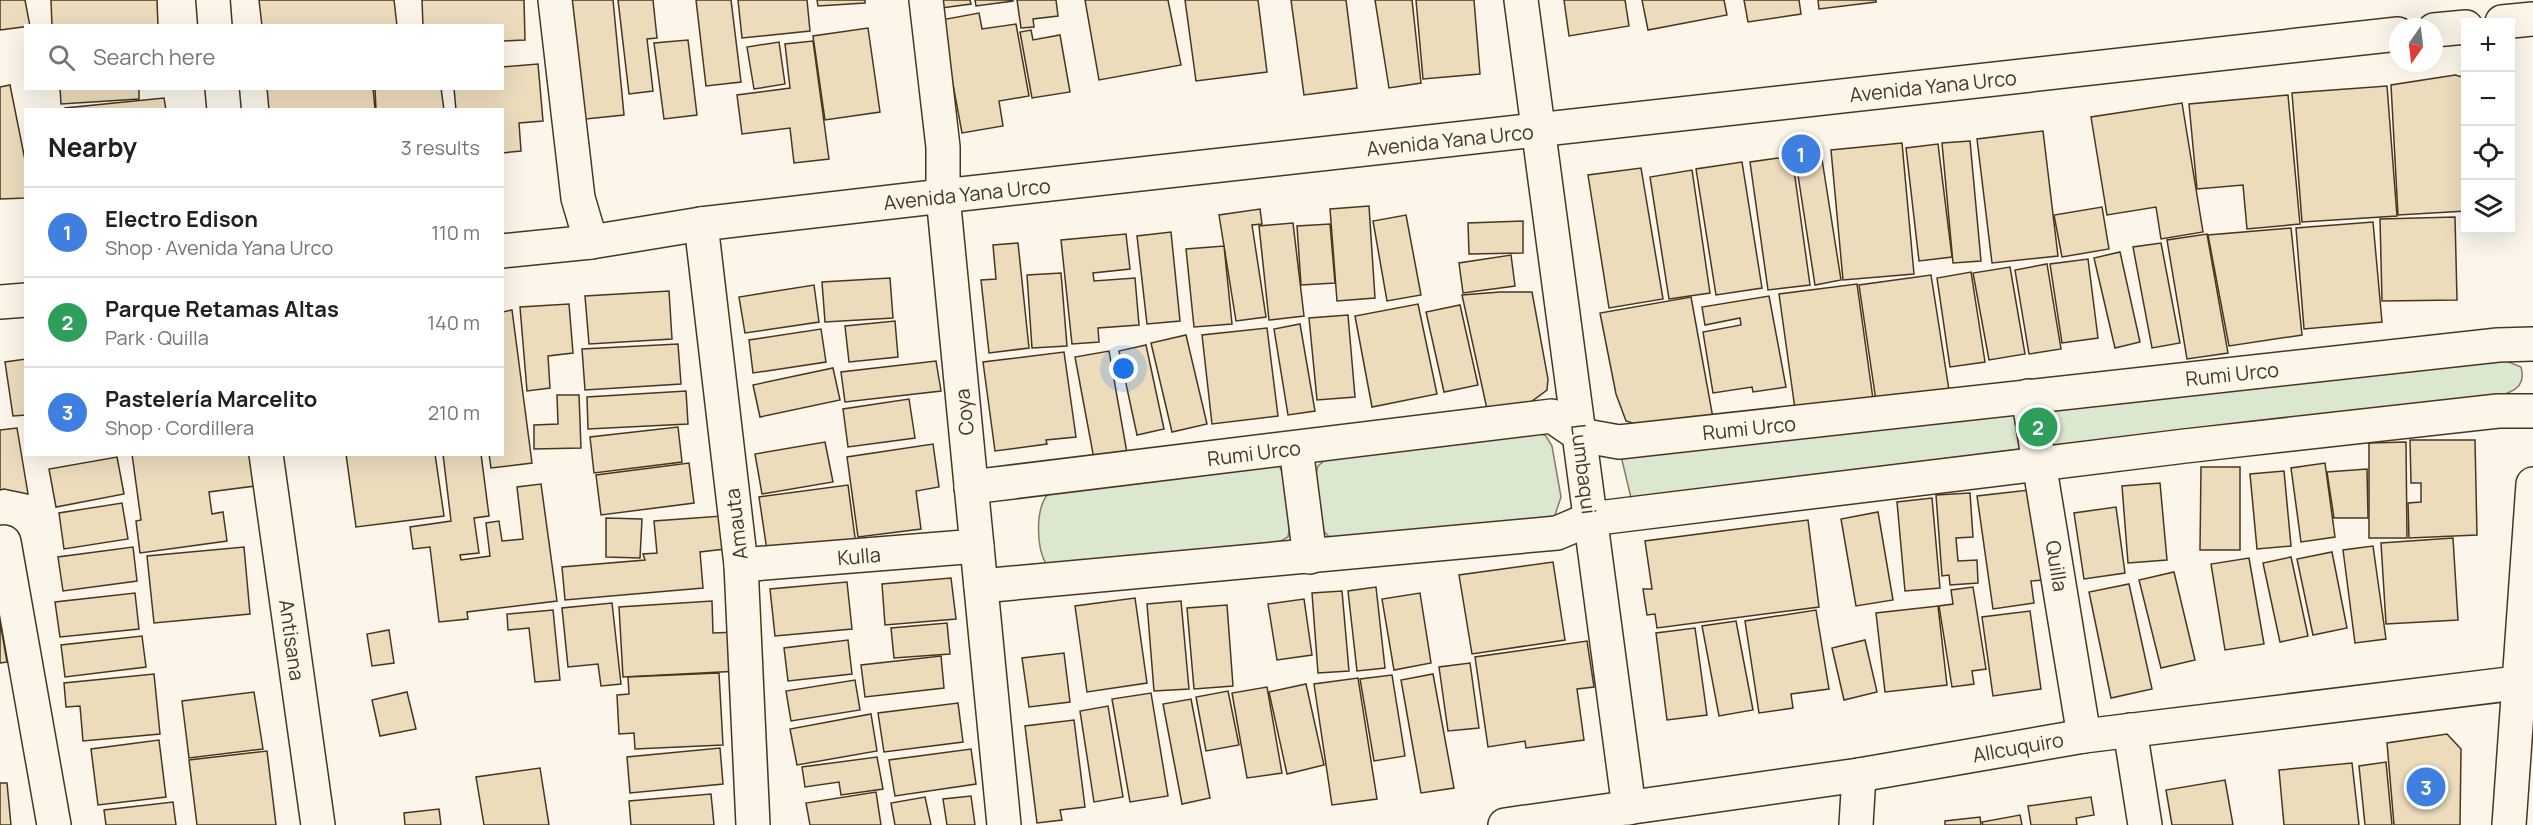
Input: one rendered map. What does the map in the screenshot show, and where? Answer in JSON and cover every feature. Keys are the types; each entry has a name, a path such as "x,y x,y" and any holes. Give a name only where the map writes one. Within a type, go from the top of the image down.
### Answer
{"street":[{"path":"213,0 215,24"},
{"path":"555,0 578,198 591,242"},
{"name":"Coya","path":"926,0 943,147 943,196 1004,825"},
{"name":"Lumbaqui","path":"1521,0 1629,808"},
{"path":"2515,21 2533,19"},
{"path":"2443,29 2461,27"},
{"name":"Avenida Yana Urco","path":"504,251 591,242 701,224 943,196 2389,35"},
{"path":"222,90 224,108"},
{"name":"Amauta","path":"701,224 741,565 753,825"},
{"path":"0,302 24,300"},
{"name":"Rumi Urco","path":"971,487 1552,416 1580,435 1619,442 2498,345 2533,344"},
{"name":"Quilla","path":"2028,396 2084,736"},
{"path":"981,586 1557,533 1590,519 2196,444 2498,411 2533,411"},
{"path":"1296,448 1310,557"},
{"name":"Antisana","path":"267,456 318,825"},
{"path":"2509,825 2526,682 2533,484"},
{"path":"4,543 54,825"},
{"name":"Kulla","path":"741,565 977,546"},
{"name":"Allcuquiro","path":"1505,825 1859,774 2084,736 2526,682"},
{"path":"2130,730 2145,825"},
{"path":"1856,825 1859,774"}],"green space":[{"path":"2499,358 2521,367 2522,379 2514,390 2498,396 2037,447 1631,498 1621,456"},
{"path":"1535,431 1546,436 1552,446 1561,497 1554,518 1341,543 1329,537 1321,528 1313,485 1318,466 1331,455"},
{"path":"1279,465 1288,491 1290,520 1288,537 1274,545 1047,565 1043,558 1038,529 1041,509 1048,494"}],"building":[{"path":"0,0 25,0 30,24 0,30"},
{"path":"51,0 157,0 158,24 52,24"},
{"path":"259,0 394,0 397,24 262,24"},
{"path":"422,0 524,0 525,40 504,41 504,24 423,24"},
{"path":"565,0 613,0 624,115 576,120"},
{"path":"618,0 653,0 657,38 647,39 653,91 629,94"},
{"path":"696,0 731,0 741,82 706,86"},
{"path":"738,0 807,0 810,31 742,38"},
{"path":"817,0 865,0 865,3 818,6"},
{"path":"933,0 970,0 971,4 934,9"},
{"path":"975,0 1013,0 1013,1 976,6"},
{"path":"1017,0 1056,0 1058,16 1033,19 1034,27 1021,28"},
{"path":"1085,0 1168,0 1181,65 1099,80"},
{"path":"1185,0 1258,0 1267,72 1196,81"},
{"path":"1291,0 1346,0 1357,88 1304,95"},
{"path":"1375,0 1412,0 1421,83 1389,88"},
{"path":"1416,0 1474,0 1480,74 1423,79"},
{"path":"1564,0 1625,0 1629,26 1569,36"},
{"path":"1642,0 1724,0 1727,15 1648,30"},
{"path":"1744,0 1799,0 1801,14 1748,22"},
{"path":"1818,0 1876,0 1876,2 1819,9"},
{"path":"979,13 982,29 1016,24 1029,96 999,101 1003,126 962,133 941,20"},
{"path":"868,28 880,112 825,120 813,36"},
{"path":"1031,30 1033,40 1060,35 1070,92 1032,98 1020,32"},
{"path":"688,40 697,115 664,119 654,43"},
{"path":"813,41 829,159 794,163 790,128 742,134 737,95 790,88 785,44"},
{"path":"779,42 785,84 754,89 747,47"},
{"path":"538,64 543,121 519,123 521,151 504,153 504,108 456,108 454,90 504,90 504,67"},
{"path":"2455,75 2461,77 2461,211 2398,215 2391,85"},
{"path":"10,85 24,155 24,198 0,199 0,87"},
{"path":"2387,86 2397,216 2302,222 2292,93"},
{"path":"60,90 139,90 139,99 61,104"},
{"path":"267,90 373,90 375,108 269,108"},
{"path":"375,90 441,90 444,108 376,108"},
{"path":"2288,95 2300,224 2247,229 2243,185 2197,189 2189,104"},
{"path":"164,98 166,108 65,108"},
{"path":"2182,103 2203,232 2161,239 2156,207 2107,215 2091,117"},
{"path":"2043,131 2058,256 1992,263 1977,139"},
{"path":"1970,141 1981,261 1953,263 1942,143"},
{"path":"1902,143 1914,274 1843,280 1831,150"},
{"path":"1938,144 1952,257 1919,261 1906,148"},
{"path":"1821,153 1841,280 1815,285 1795,156"},
{"path":"1792,156 1810,285 1768,290 1750,162"},
{"path":"1742,162 1762,288 1716,295 1696,169"},
{"path":"1641,168 1663,299 1609,308 1588,175"},
{"path":"1692,170 1710,293 1669,299 1650,177"},
{"path":"1369,206 1375,298 1337,301 1330,209"},
{"path":"2102,207 2109,249 2062,257 2054,215"},
{"path":"1260,209 1262,224 1252,225 1266,317 1236,321 1219,215"},
{"path":"1406,215 1421,295 1387,301 1373,221"},
{"path":"2455,217 2457,300 2382,301 2380,219"},
{"path":"1523,221 1523,253 1469,254 1468,223"},
{"path":"2373,222 2382,322 2304,329 2296,228"},
{"path":"1293,223 1304,316 1269,320 1259,226"},
{"path":"1330,224 1335,283 1301,285 1297,226"},
{"path":"2291,228 2302,335 2229,346 2208,235"},
{"path":"1171,232 1180,321 1147,324 1137,236"},
{"path":"1126,234 1130,269 1093,273 1094,281 1135,278 1139,325 1098,328 1099,342 1072,344 1061,240"},
{"path":"2207,234 2228,353 2187,359 2167,240"},
{"path":"1018,243 1029,348 989,353 981,280 996,279 993,245"},
{"path":"2161,243 2180,343 2152,348 2133,247"},
{"path":"1224,246 1232,324 1194,327 1186,249"},
{"path":"2120,252 2140,342 2115,348 2094,258"},
{"path":"1511,255 1515,286 1463,293 1459,263"},
{"path":"2088,259 2098,338 2062,343 2050,264"},
{"path":"2047,264 2061,349 2029,354 2015,270"},
{"path":"2010,267 2025,354 1989,360 1973,273"},
{"path":"1971,272 1985,362 1950,367 1937,278"},
{"path":"1061,273 1067,346 1032,348 1027,275"},
{"path":"1931,275 1949,390 1876,401 1859,285"},
{"path":"890,278 893,318 825,322 822,282"},
{"path":"1857,284 1873,399 1795,409 1779,294"},
{"path":"814,285 819,322 745,333 739,297"},
{"path":"669,291 672,339 589,344 585,296"},
{"path":"1532,292 1548,379 1547,390 1528,404 1487,409 1462,295"},
{"path":"1769,296 1786,387 1753,392 1752,387 1713,393 1703,332 1741,325 1740,318 1705,325 1702,307"},
{"path":"1691,297 1713,418 1642,426 1626,421 1616,394 1600,313"},
{"path":"569,304 573,353 548,356 550,388 527,391 520,307"},
{"path":"1418,304 1437,394 1372,407 1355,316"},
{"path":"1460,305 1478,385 1444,392 1426,312"},
{"path":"512,310 532,463 491,468 489,456 504,456 504,312"},
{"path":"1348,315 1355,397 1317,400 1309,318"},
{"path":"895,321 898,357 849,362 845,326"},
{"path":"1300,324 1315,411 1288,415 1274,329"},
{"path":"1267,328 1278,416 1212,424 1202,335"},
{"path":"821,329 826,362 753,373 749,340"},
{"path":"1186,335 1207,424 1172,432 1151,343"},
{"path":"678,344 681,384 585,390 582,349"},
{"path":"1146,345 1164,429 1137,435 1119,351"},
{"path":"1109,351 1127,453 1094,459 1075,357"},
{"path":"1064,352 1076,437 1046,440 1047,444 995,451 983,362"},
{"path":"24,359 24,415 13,416 5,362"},
{"path":"936,361 941,391 845,402 841,372"},
{"path":"833,368 840,400 760,417 753,385"},
{"path":"686,391 688,424 588,429 587,397"},
{"path":"557,395 579,395 581,448 534,449 534,425 558,424"},
{"path":"909,399 915,438 848,447 843,409"},
{"path":"678,427 682,462 594,473 590,437"},
{"path":"17,428 28,494 0,490 0,430"},
{"path":"2410,440 2475,440 2477,535 2409,538 2408,503 2421,502 2421,483 2411,483"},
{"path":"825,442 833,482 762,494 755,454"},
{"path":"2406,442 2407,538 2369,538 2369,443"},
{"path":"933,444 939,487 916,491 921,529 858,537 847,457"},
{"path":"132,456 250,456 255,486 209,492 212,514 223,512 227,541 140,553 136,521 141,520"},
{"path":"346,456 435,456 444,516 356,527"},
{"path":"443,456 481,456 489,516 474,518 479,553 460,555 461,560 490,556 486,523 499,521 502,541 523,539 517,487 541,484 557,601 467,612 468,619 439,622 430,547 413,549 410,527 451,521"},
{"path":"117,457 124,494 56,507 49,469"},
{"path":"689,463 694,503 601,515 596,475"},
{"path":"2325,463 2335,537 2301,542 2291,468"},
{"path":"2201,467 2240,467 2240,550 2200,550"},
{"path":"2367,469 2368,518 2334,518 2327,472"},
{"path":"2284,471 2291,546 2257,549 2250,474"},
{"path":"2160,483 2167,560 2128,563 2122,486"},
{"path":"848,485 856,545 768,557 759,497"},
{"path":"2029,490 2042,580 2031,581 2034,603 1993,609 1977,496"},
{"path":"1970,493 1973,537 1956,538 1958,561 1977,560 1978,583 1950,585 1949,575 1942,576 1936,495"},
{"path":"1932,498 1940,588 1905,591 1897,502"},
{"path":"122,503 128,539 64,549 59,513"},
{"path":"2116,507 2125,573 2084,579 2074,513"},
{"path":"1878,512 1893,600 1856,606 1841,519"},
{"path":"722,516 725,549 700,552 703,588 565,600 562,567 645,560 643,554 657,553 654,521"},
{"path":"606,518 642,519 640,558 606,557"},
{"path":"1808,520 1819,607 1657,628 1655,614 1647,615 1643,589 1652,589 1645,541"},
{"path":"2453,538 2458,620 2386,624 2381,543"},
{"path":"2373,546 2386,639 2355,643 2343,550"},
{"path":"133,547 137,581 63,591 58,557"},
{"path":"244,547 250,614 154,623 147,556"},
{"path":"2332,552 2347,628 2313,635 2297,559"},
{"path":"2291,557 2308,636 2280,642 2263,563"},
{"path":"2249,558 2264,644 2225,650 2211,564"},
{"path":"1553,562 1565,640 1472,654 1459,575"},
{"path":"2174,572 2195,660 2161,668 2139,580"},
{"path":"951,578 956,619 885,625 882,584"},
{"path":"847,582 852,629 775,636 770,589"},
{"path":"2129,584 2152,689 2111,698 2089,592"},
{"path":"1376,587 1385,668 1357,671 1348,591"},
{"path":"1973,587 1986,669 1972,671 1974,684 1952,687 1939,606 1953,604 1951,590"},
{"path":"1342,591 1349,671 1318,673 1312,593"},
{"path":"135,593 139,629 60,637 55,602"},
{"path":"1420,593 1431,663 1394,670 1382,599"},
{"path":"1135,598 1147,683 1087,692 1075,606"},
{"path":"1304,599 1312,655 1277,660 1268,604"},
{"path":"712,601 713,633 738,632 740,671 623,677 619,607"},
{"path":"1181,601 1189,689 1154,691 1147,604"},
{"path":"612,603 621,684 601,686 598,664 568,667 562,608"},
{"path":"1227,605 1233,686 1194,689 1187,608"},
{"path":"1938,606 1947,685 1885,692 1876,613"},
{"path":"553,610 560,680 535,682 529,628 508,630 507,614"},
{"path":"1816,610 1829,689 1791,694 1793,708 1759,713 1745,621"},
{"path":"2030,611 2041,689 1993,696 1982,617"},
{"path":"1736,621 1753,710 1719,716 1702,626"},
{"path":"0,622 7,662 0,663"},
{"path":"947,623 950,654 894,658 891,628"},
{"path":"1695,628 1707,715 1667,720 1656,633"},
{"path":"389,630 394,663 372,666 367,634"},
{"path":"142,636 146,667 65,677 61,645"},
{"path":"848,640 852,674 788,681 784,648"},
{"path":"1865,640 1877,692 1844,700 1832,648"},
{"path":"1587,641 1594,687 1577,689 1584,740 1526,748 1525,741 1488,747 1475,657"},
{"path":"1064,653 1070,702 1029,707 1022,658"},
{"path":"941,656 944,688 865,697 861,665"},
{"path":"1470,663 1479,728 1448,731 1439,667"},
{"path":"719,673 723,745 635,749 634,733 619,734 617,695 629,694 628,677"},
{"path":"154,674 160,734 83,741 80,706 66,707 64,683"},
{"path":"1433,674 1454,788 1421,793 1401,680"},
{"path":"1392,675 1405,756 1374,761 1360,679"},
{"path":"1358,678 1377,799 1332,805 1314,684"},
{"path":"855,680 860,710 791,721 786,691"},
{"path":"1306,684 1324,765 1287,774 1269,692"},
{"path":"1267,687 1282,773 1247,778 1232,693"},
{"path":"1228,691 1239,745 1206,751 1196,697"},
{"path":"254,692 263,749 189,758 182,701"},
{"path":"407,692 416,729 380,736 372,700"},
{"path":"1151,693 1168,796 1130,802 1112,699"},
{"path":"1191,699 1210,798 1182,804 1163,704"},
{"path":"958,703 963,742 884,752 878,713"},
{"path":"1108,706 1123,797 1094,802 1080,711"},
{"path":"871,714 877,751 797,765 790,729"},
{"path":"1074,720 1085,807 1060,810 1062,820 1037,823 1025,726"},
{"path":"2447,734 2461,749 2460,825 2394,825 2387,743"},
{"path":"159,740 166,797 98,805 91,749"},
{"path":"720,748 723,784 630,793 627,757"},
{"path":"971,749 976,784 895,796 889,760"},
{"path":"267,751 276,825 197,825 189,760"},
{"path":"877,757 883,789 841,795 839,782 805,787 802,767"},
{"path":"2386,762 2392,825 2365,825 2359,766"},
{"path":"2352,763 2359,825 2284,825 2279,770"},
{"path":"540,768 549,825 484,825 476,777"},
{"path":"2225,780 2233,825 2172,825 2166,790"},
{"path":"0,783 7,783 11,825 0,825"},
{"path":"876,792 881,825 810,825 806,803"},
{"path":"711,794 714,825 631,825 629,801"},
{"path":"971,796 975,825 947,825 943,799"},
{"path":"925,797 931,825 895,825 891,803"},
{"path":"2091,797 2094,815 2076,818 2077,825 2031,825 2028,806"},
{"path":"173,802 176,825 106,825 104,810"},
{"path":"439,809 441,825 405,825 404,813"},
{"path":"2020,815 2022,825 1983,825 1982,822"},
{"path":"1980,817 1981,825 1945,825 1945,821"}],"place":[{"name":"Electro Edison","path":"1801,154"},
{"name":"Parque Retamas Altas","path":"2038,427"},
{"name":"Pastelería Marcelito","path":"2426,787"}]}
